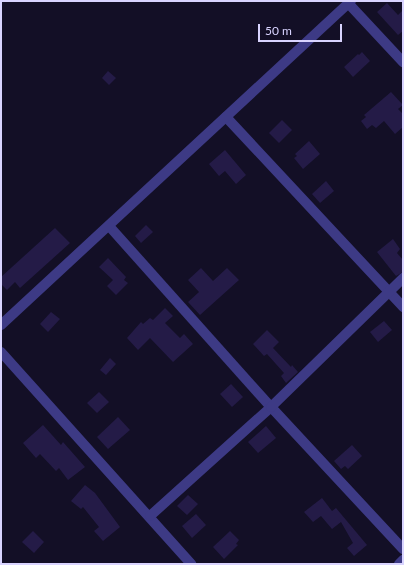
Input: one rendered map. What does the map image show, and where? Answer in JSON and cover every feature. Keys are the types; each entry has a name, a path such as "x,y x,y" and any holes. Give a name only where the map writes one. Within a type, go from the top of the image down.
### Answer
{"street":[{"path":"1,325 349,2 403,62"},
{"path":"226,117 403,307"},
{"path":"109,226 271,408 403,549"},
{"path":"150,516 271,408 388,291 403,278"},
{"path":"1,352 150,516 191,564"},
{"path":"399,564 403,560"}],"building":[{"path":"387,3 398,15 403,10 403,31 398,35 377,12"},
{"path":"362,52 370,61 353,77 344,67"},
{"path":"108,71 116,78 109,85 102,78"},
{"path":"391,92 403,105 398,109 403,114 403,127 395,134 384,121 376,128 372,125 367,129 361,121 366,117 364,115"},
{"path":"282,120 292,130 279,143 269,133"},
{"path":"309,141 320,154 303,169 294,158 297,156 295,154"},
{"path":"225,150 246,175 236,184 225,171 219,176 209,164"},
{"path":"326,181 334,191 320,203 312,194"},
{"path":"146,225 153,232 141,243 135,236"},
{"path":"55,228 70,243 20,288 15,282 7,290 1,284 1,277"},
{"path":"393,239 400,249 397,253 403,260 403,272 396,276 377,252"},
{"path":"108,258 126,277 124,280 128,283 116,295 107,286 113,280 99,267"},
{"path":"201,268 213,281 227,268 239,280 200,315 188,302 199,292 188,280"},
{"path":"165,308 173,316 165,323 180,338 184,334 193,344 173,362 150,338 138,350 127,338 141,322 143,324 150,318 153,320"},
{"path":"51,312 60,319 48,332 40,324"},
{"path":"384,321 392,330 378,342 370,332"},
{"path":"267,330 279,342 273,348 291,367 292,365 298,372 286,383 281,376 284,373 267,354 264,356 253,344"},
{"path":"110,358 116,364 106,375 100,370"},
{"path":"231,384 243,397 232,407 220,394"},
{"path":"99,392 109,402 97,413 87,403"},
{"path":"118,417 130,430 108,449 97,437"},
{"path":"43,425 61,445 63,442 85,467 68,480 59,468 56,471 40,454 36,458 23,443"},
{"path":"266,426 276,438 258,453 248,442"},
{"path":"352,445 362,456 348,469 345,466 341,469 334,461"},
{"path":"85,485 95,493 120,527 103,541 94,531 99,527 83,507 81,509 71,501"},
{"path":"188,495 198,504 187,515 177,506"},
{"path":"322,498 332,511 336,508 367,545 354,556 347,548 353,543 341,522 332,529 321,516 313,522 304,512"},
{"path":"196,514 206,525 192,538 182,526"},
{"path":"33,531 44,542 34,553 22,542"},
{"path":"230,531 239,540 236,544 238,545 224,559 213,547"}]}
